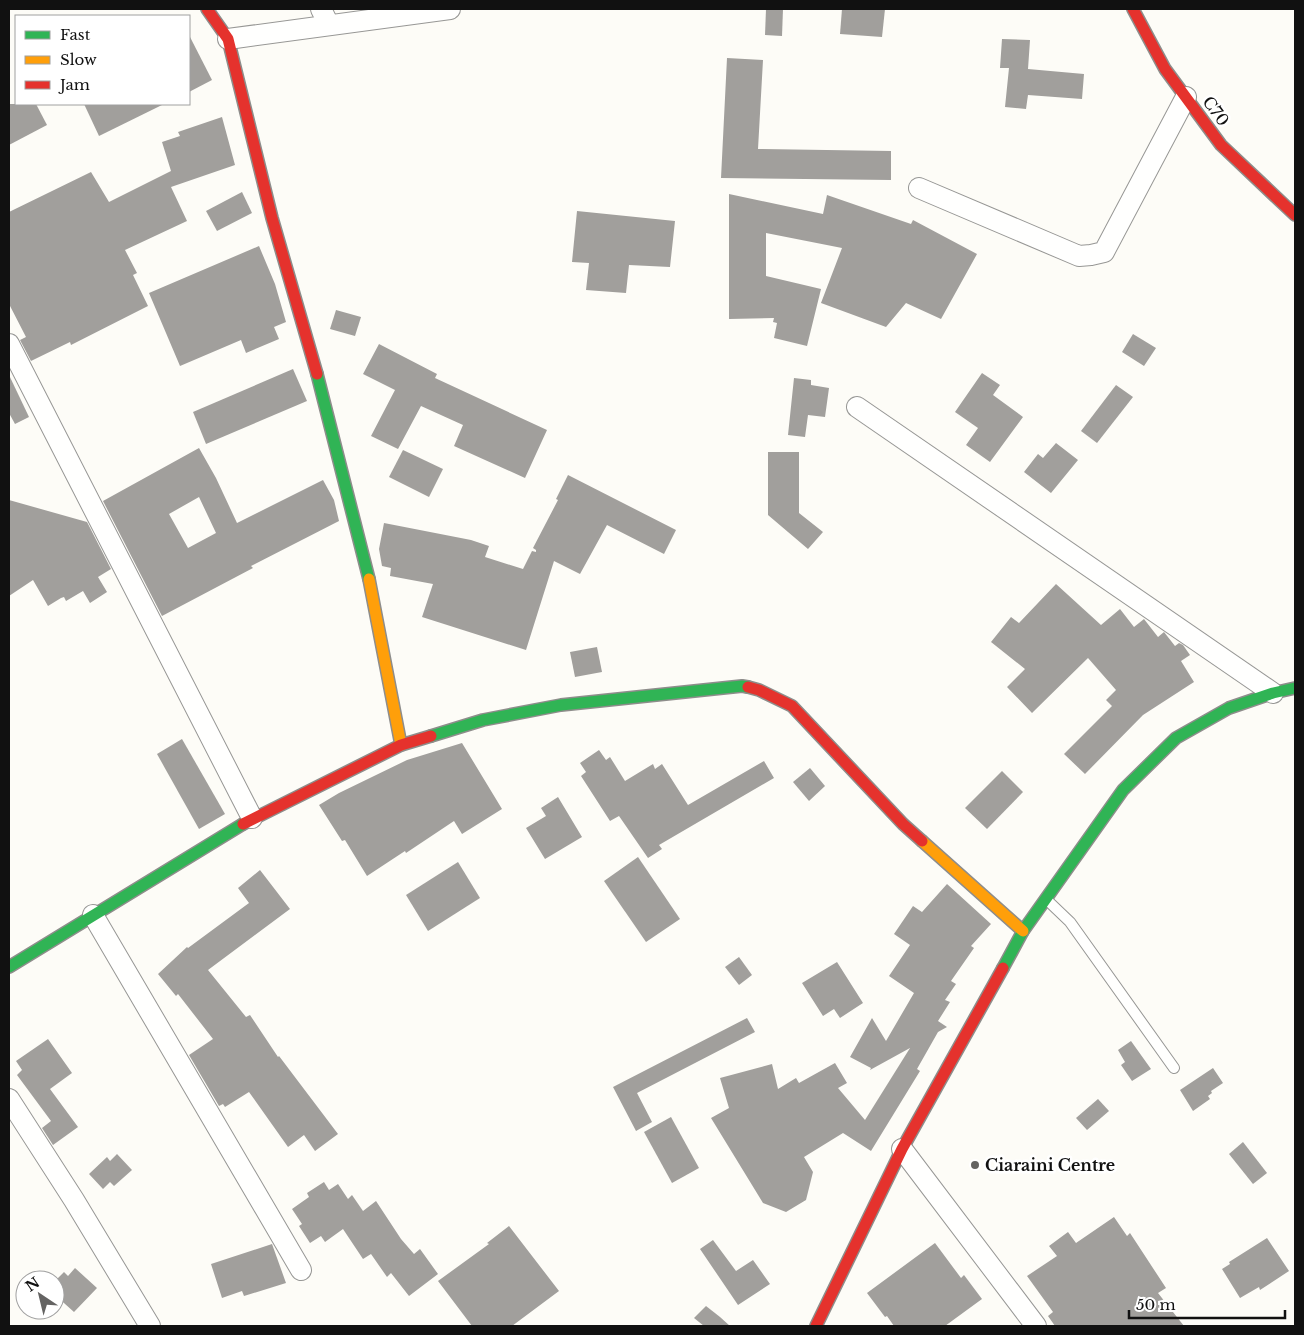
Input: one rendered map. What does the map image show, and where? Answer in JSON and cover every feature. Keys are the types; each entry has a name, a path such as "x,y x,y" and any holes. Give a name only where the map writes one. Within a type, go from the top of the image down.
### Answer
{"street":[{"path":"206,9 228,39 272,218 328,413 366,563 401,745"},
{"path":"228,39 325,17 450,9"},
{"name":"C70","path":"1133,9 1165,69 1221,145 1295,215"},
{"path":"919,188 1079,256 1104,252 1186,97"},
{"path":"9,344 252,818"},
{"path":"857,407 1273,693"},
{"path":"9,966 252,818 401,745 483,720 561,705 742,686 759,690 792,706 903,824 1022,931"},
{"path":"816,1326 902,1149 1022,931 1123,790 1176,738 1229,708 1273,693 1295,688"},
{"path":"93,915 301,1270"},
{"path":"9,1099 74,1200 150,1326"},
{"path":"902,1149 1036,1326"}],"lane":[{"path":"1046,899 1070,922 1174,1068"}],"building":[{"path":"766,9 783,9 782,36 765,35"},
{"path":"842,9 885,9 882,37 840,34"},
{"path":"190,37 212,80 190,91"},
{"path":"1002,39 1030,40 1028,69 1084,74 1082,99 1028,95 1026,109 1005,107 1009,68 1000,68"},
{"path":"727,58 763,60 758,149 891,151 891,180 721,178"},
{"path":"9,104 37,105 47,125 9,145"},
{"path":"84,105 162,105 99,136"},
{"path":"222,117 235,165 171,187 187,221 125,250 137,273 133,275 148,306 71,345 70,342 31,361 20,340 26,337 9,304 9,212 91,172 109,202 171,171 162,142 180,136 178,132"},
{"path":"242,192 252,213 217,231 206,211"},
{"path":"729,194 823,214 827,195 911,224 913,220 977,254 941,319 906,303 886,327 821,303 842,248 766,233 766,276 821,289 807,346 774,338 777,323 773,322 774,318 729,319"},
{"path":"577,211 675,221 670,267 629,265 626,293 586,290 589,263 572,262"},
{"path":"259,246 275,284 286,322 274,327 279,339 246,353 241,340 180,366 149,293"},
{"path":"336,310 361,317 355,336 330,329"},
{"path":"1133,334 1156,348 1144,366 1122,352"},
{"path":"379,344 437,374 435,378 547,430 525,478 454,446 463,425 421,406 398,449 371,436 395,390 363,374"},
{"path":"293,369 307,401 206,444 193,412"},
{"path":"982,373 1000,385 993,395 1023,417 990,462 966,445 978,428 955,412"},
{"path":"9,375 29,417 15,424 9,413"},
{"path":"794,378 811,380 811,385 829,388 825,417 808,415 805,437 788,435"},
{"path":"1116,385 1133,397 1097,443 1081,431"},
{"path":"1056,443 1078,460 1051,493 1024,472 1038,454 1043,458"},
{"path":"199,448 216,478 237,523 323,480 334,500 339,521 251,566 253,568 162,616 103,501","holes":["199,497 216,533 188,548 169,514"]},
{"path":"403,450 443,469 429,497 389,477"},
{"path":"768,452 799,452 799,513 823,532 808,549 768,515"},
{"path":"568,475 676,530 664,554 607,525 580,574 554,561 526,650 422,617 433,584 390,576 391,568 382,566 379,549 384,523 471,540 489,546 485,557 523,569 532,551 536,552 533,548 558,500 556,499"},
{"path":"9,500 87,522 111,569 98,577 107,592 90,603 83,591 66,601 64,597 48,606 33,580 9,596"},
{"path":"1056,584 1101,625 1120,609 1134,627 1144,619 1158,637 1164,632 1175,646 1179,643 1183,645 1190,655 1181,661 1194,682 1143,715 1085,774 1064,754 1112,706 1106,700 1116,690 1088,658 1032,713 1007,687 1025,669 991,642 1011,617 1019,623"},
{"path":"597,647 602,672 575,677 570,652"},
{"path":"182,739 225,814 199,829 157,754"},
{"path":"462,743 502,809 462,834 454,821 367,876 345,840 342,841 319,805 339,793 407,760"},
{"path":"599,750 606,760 610,757 625,781 653,764 655,769 662,764 688,805 764,761 774,778 659,845 662,849 648,858 619,816 610,821 581,776 586,772 580,763"},
{"path":"810,768 825,786 809,801 793,782"},
{"path":"1002,771 1023,792 987,829 965,808"},
{"path":"558,797 582,837 545,859 526,828 546,816 541,808"},
{"path":"638,857 680,919 646,942 604,881"},
{"path":"458,862 480,898 428,931 406,895"},
{"path":"260,870 290,909 208,970 246,1017 250,1015 278,1057 338,1134 315,1151 304,1135 288,1147 249,1092 225,1107 223,1104 219,1106 189,1055 213,1039 178,994 176,996 158,974 187,947 249,903 238,888"},
{"path":"947,884 991,924 971,946 974,948 951,981 956,984 945,1000 950,1002 938,1021 947,1027 938,1032 917,1069 920,1071 871,1151 843,1133 804,1157 813,1172 806,1200 786,1212 763,1203 711,1118 729,1108 720,1078 772,1064 778,1089 796,1078 799,1083 835,1063 847,1083 838,1088 865,1120 910,1048 870,1070 871,1068 850,1057 872,1018 886,1041 914,993 889,976 910,945 894,934 913,906 922,912"},
{"path":"739,957 752,975 739,985 725,967"},
{"path":"837,962 863,1003 840,1018 834,1009 823,1016 802,983"},
{"path":"747,1018 755,1032 637,1093 652,1122 636,1131 613,1087"},
{"path":"48,1039 72,1073 50,1089 78,1127 53,1145 42,1128 51,1121 17,1075 22,1070 16,1061"},
{"path":"1131,1041 1151,1069 1132,1081 1121,1065 1125,1062 1118,1050"},
{"path":"1213,1068 1223,1083 1211,1091 1212,1093 1208,1096 1210,1099 1193,1111 1180,1090"},
{"path":"1098,1099 1109,1111 1087,1130 1076,1118"},
{"path":"671,1117 699,1168 672,1183 644,1132"},
{"path":"1243,1142 1267,1173 1253,1184 1229,1154"},
{"path":"117,1154 132,1170 114,1186 110,1182 103,1189 89,1174 107,1157 110,1161"},
{"path":"324,1182 329,1190 338,1184 348,1199 352,1195 363,1211 376,1201 401,1239 414,1254 420,1249 438,1274 409,1296 391,1273 387,1277 371,1254 363,1259 343,1229 325,1242 321,1236 310,1243 299,1226 302,1224 292,1209 309,1197 307,1193"},
{"path":"1114,1217 1127,1236 1130,1233 1166,1288 1158,1293 1184,1326 1055,1326 1048,1316 1053,1312 1027,1276 1057,1256 1049,1246 1068,1232 1076,1243"},
{"path":"509,1226 559,1291 512,1326 472,1326 438,1281 489,1244 487,1243"},
{"path":"1267,1238 1289,1271 1260,1290 1259,1287 1240,1298 1222,1269 1230,1264 1229,1262"},
{"path":"713,1240 736,1271 753,1260 770,1284 738,1305 700,1249"},
{"path":"935,1243 961,1278 964,1275 982,1299 945,1326 894,1326 867,1293"},
{"path":"272,1244 286,1283 244,1296 242,1291 222,1298 211,1264"},
{"path":"75,1268 97,1288 74,1312 65,1304 65,1273 68,1276"},
{"path":"706,1306 730,1326 704,1326 694,1318"}],"traffic: fast":[{"path":"317,374 369,579"},
{"path":"431,736 483,720 561,705 742,686 748,687"},
{"path":"1003,968 1023,931 1123,790 1176,738 1229,708 1273,693 1295,688"},
{"path":"9,967 243,824"}],"traffic: slow":[{"path":"369,579 401,745"},
{"path":"922,841 1023,931"}],"traffic: jam":[{"path":"207,9 228,39 272,218 317,374"},
{"path":"1133,9 1165,69 1221,145 1295,215"},
{"path":"748,687 759,690 792,706 903,824 922,841"},
{"path":"243,824 401,745 431,736"},
{"path":"816,1326 902,1149 1003,968"}],"place":[{"name":"Ciaraini Centre","path":"975,1165"}]}
